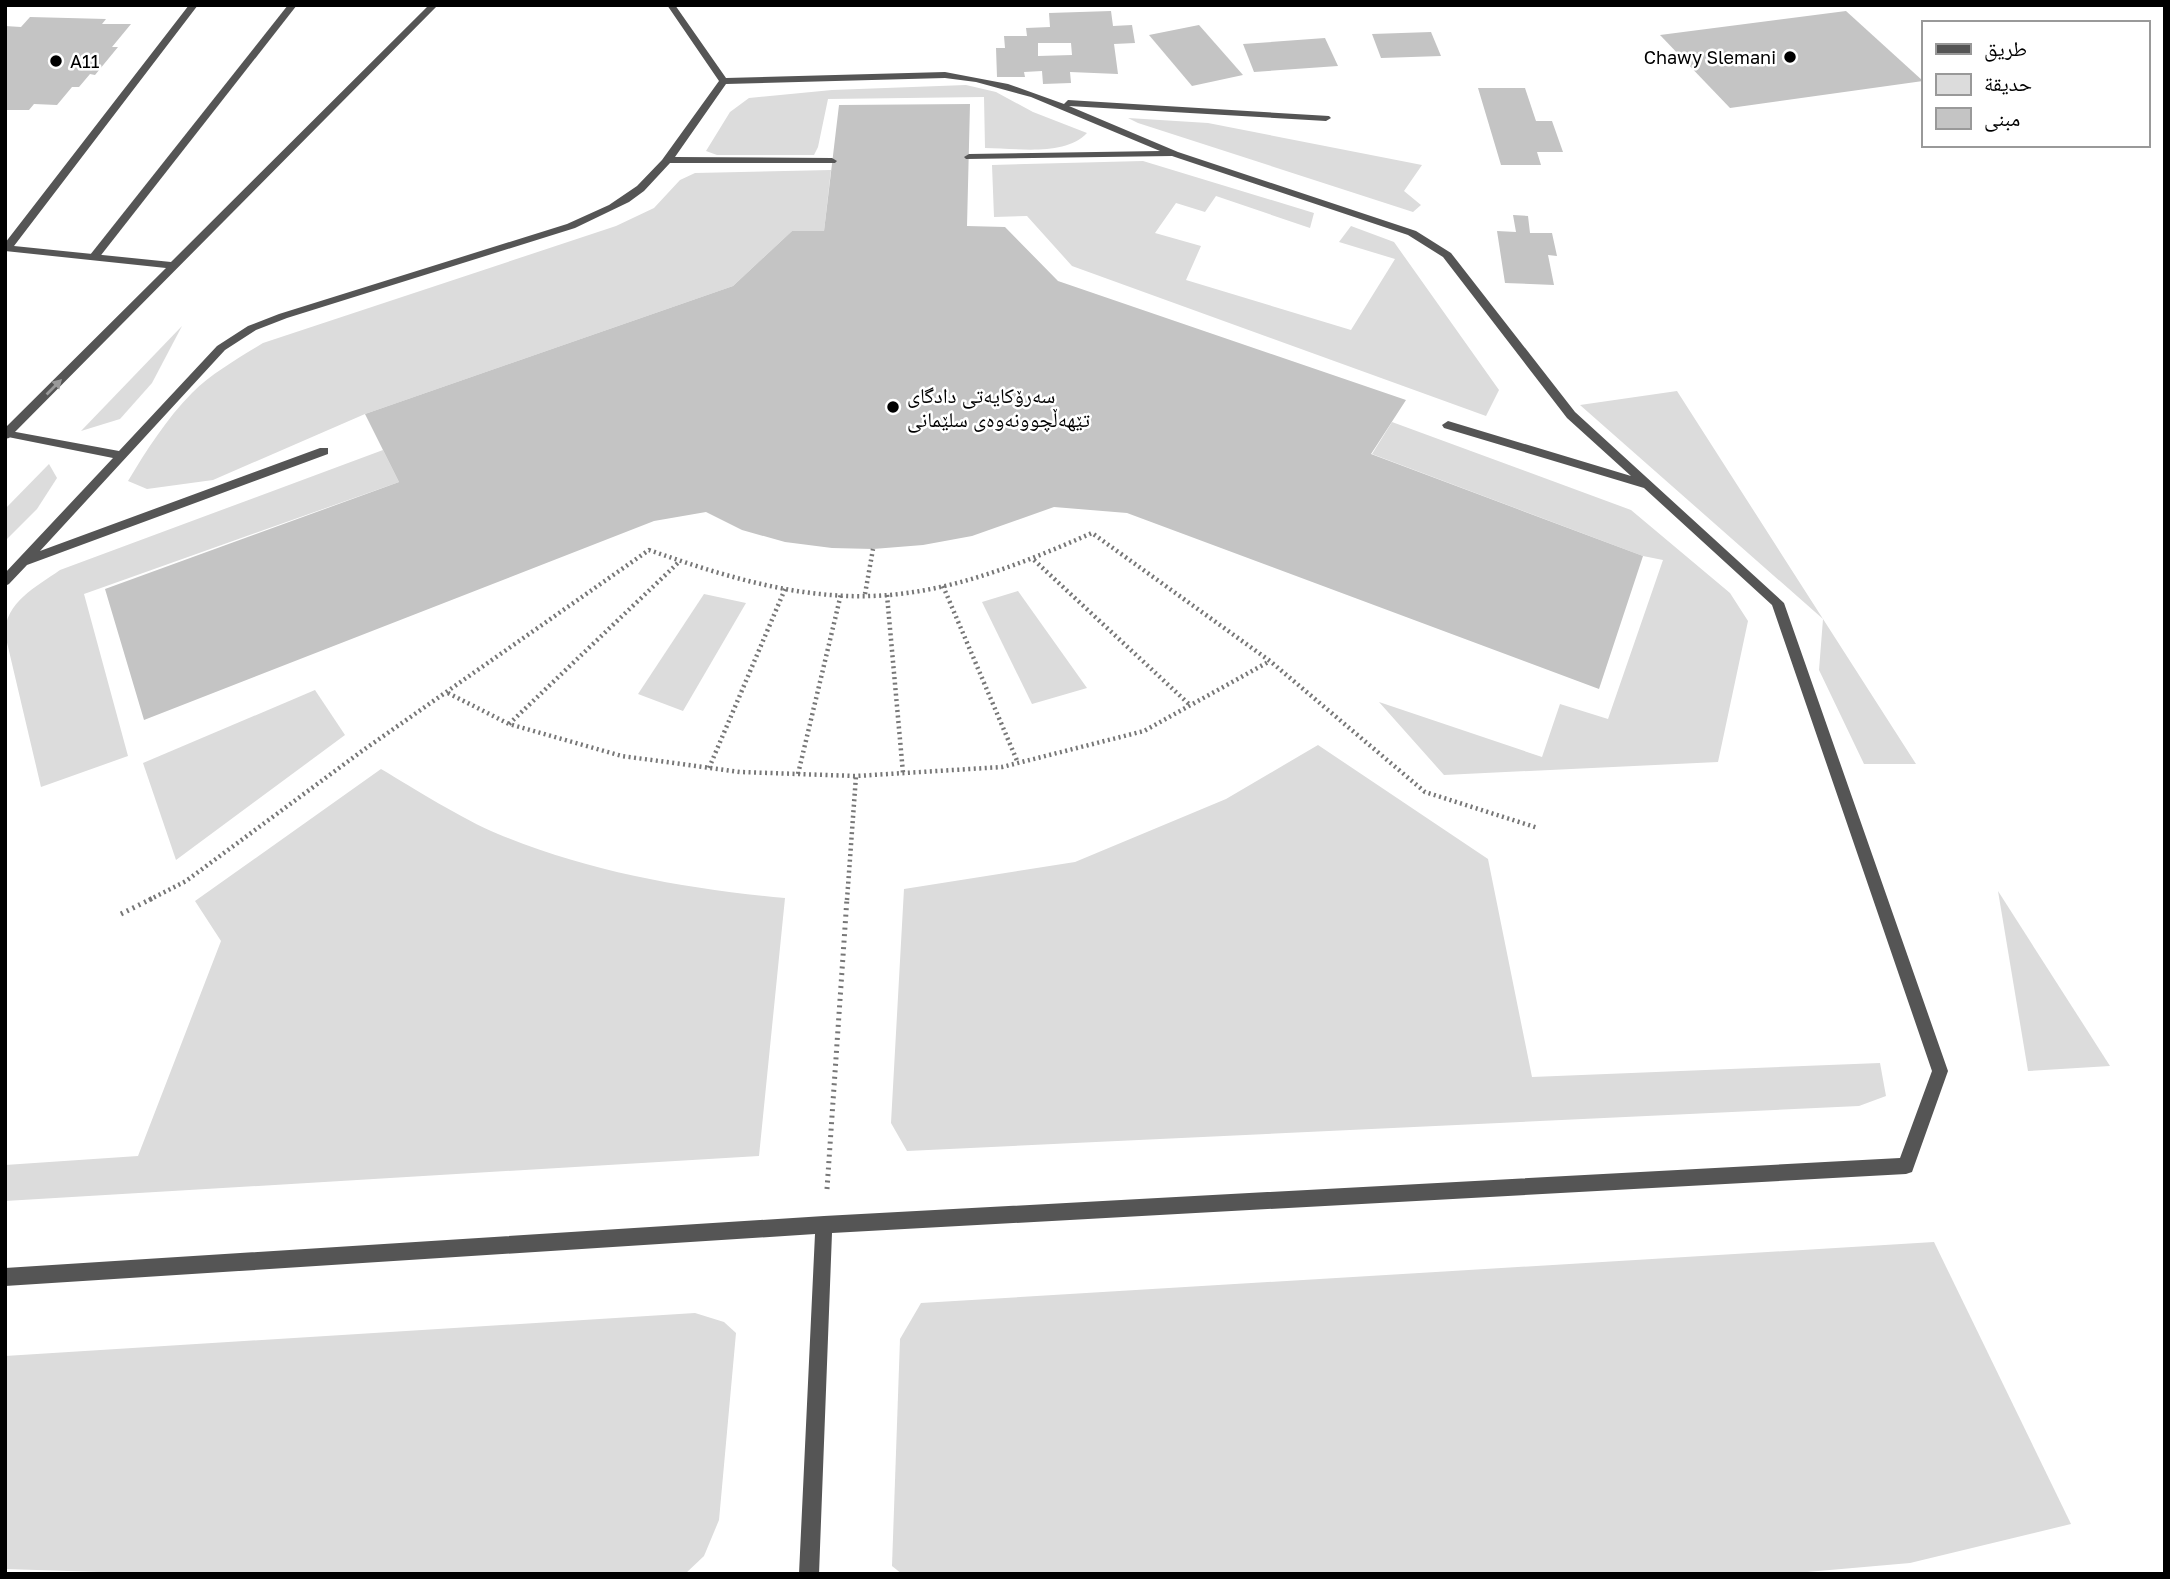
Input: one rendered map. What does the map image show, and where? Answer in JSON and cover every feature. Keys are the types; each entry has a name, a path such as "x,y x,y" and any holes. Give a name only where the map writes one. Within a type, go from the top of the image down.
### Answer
{"street":[{"path":"6,248 194,5"},
{"path":"94,257 293,5"},
{"path":"6,434 434,5"},
{"path":"671,5 723,81"},
{"path":"5,1277 824,1224 1906,1166 1940,1071 1778,603 1571,415 1447,255 1412,233 1174,154 1056,102 978,77 945,75 723,81"},
{"path":"5,581 221,348 251,328 571,226 628,198 667,160 723,81"},
{"path":"1056,102 1326,118"},
{"path":"969,157 1174,154"},
{"path":"667,160 832,161"},
{"path":"6,248 176,266"},
{"path":"1448,425 1653,487"},
{"path":"6,434 120,455"},
{"path":"22,563 324,451"},
{"path":"809,1574 824,1224"}],"path":[{"path":"121,914 186,881 362,751 649,550 785,589 887,595 943,586 1034,560 1091,533 1270,661 1348,724 1425,793 1538,828"},
{"path":"865,594 873,548"},
{"path":"1034,560 1190,705"},
{"path":"509,724 680,561"},
{"path":"943,586 1017,763"},
{"path":"709,768 785,589"},
{"path":"798,774 841,594"},
{"path":"887,595 903,773"},
{"path":"448,693 509,724 622,756 740,772 856,776 1002,767 1144,731 1270,661"},
{"path":"824,1224 856,776"}],"green space":[{"path":"966,85 996,92 1033,112 1087,133 1077,141 1053,148 985,148 984,97 828,99 814,155 717,155 706,151 730,112 749,98 832,90"},
{"path":"1128,118 1208,123 1422,165 1404,191 1421,205 1413,212"},
{"path":"1143,161 1314,213 1310,228 1216,196 1205,212 1176,203 1155,233 1201,246 1186,280 1351,330 1395,259 1339,242 1351,226 1394,242 1499,390 1486,416 1072,266 1027,216 994,217 992,165"},
{"path":"831,170 824,231 792,231 733,286 365,414 213,480 147,489 128,481 166,424 192,393 217,372 263,343 616,226 654,208 680,180 695,173"},
{"path":"182,326 152,383 120,419 81,431"},
{"path":"1677,391 1916,764 1864,764 1819,670 1823,619 1580,405"},
{"path":"1392,422 1631,510 1730,593 1748,621 1718,762 1444,775 1379,702 1542,757 1560,704 1608,719 1663,560 1643,556 1372,454"},
{"path":"383,450 399,482 84,594 128,756 41,787 5,634 10,613 24,596 60,570"},
{"path":"49,464 57,478 37,509 5,541 5,509"},
{"path":"1018,591 1087,688 1032,704 982,602"},
{"path":"704,594 746,603 683,711 638,694"},
{"path":"315,690 345,735 176,860 143,763"},
{"path":"1318,745 1488,859 1532,1077 1880,1063 1886,1096 1859,1106 907,1151 891,1123 904,889 1075,862 1226,799"},
{"path":"381,769 484,828 568,859 675,884 785,898 759,1156 5,1201 5,1165 138,1156 221,941 195,901"},
{"path":"1998,891 2110,1066 2028,1071"},
{"path":"1934,1242 2071,1524 1910,1563 1784,1574 902,1574 892,1566 900,1339 921,1303"},
{"path":"695,1313 724,1322 736,1333 719,1520 704,1556 685,1574 163,1574 5,1569 5,1356"}],"building":[{"path":"1111,11 1113,26 1132,25 1135,43 1114,44 1118,74 1070,72 1071,83 1043,84 1042,71 1024,72 1025,77 997,77 996,48 1005,48 1004,36 1027,36 1026,28 1050,27 1049,13","holes":["1038,43 1071,43 1072,55 1038,56"]},
{"name":"Chawy Slemani","path":"1846,11 1922,81 1730,108 1660,35"},
{"name":"A11","path":"30,17 106,19 102,24 131,24 112,47 118,47 95,75 90,74 79,87 72,87 57,105 34,104 29,110 5,110 5,26 21,27"},
{"path":"1199,25 1243,75 1192,86 1149,35"},
{"path":"1431,32 1441,56 1381,58 1372,34"},
{"path":"1325,38 1338,66 1254,72 1243,44"},
{"path":"1478,88 1525,88 1536,121 1552,121 1563,152 1537,152 1541,165 1501,165"},
{"name":"سەرۆکایەتی دادگای تێهەڵچوونەوەی سلێمانی","path":"970,104 967,226 1005,227 1058,281 1406,400 1371,454 1643,556 1599,689 1127,513 1054,507 972,536 923,545 873,549 832,548 785,542 742,530 706,512 654,521 144,720 105,589 399,482 365,414 733,286 792,231 824,231 839,105"},
{"path":"1513,215 1528,216 1530,233 1552,233 1557,256 1548,255 1554,285 1505,283 1497,231 1516,232"}],"place":[{"name":"Chawy Slemani","path":"1790,57"},
{"name":"A11","path":"56,61"},
{"name":"سەرۆکایەتی دادگای تێهەڵچوونەوەی سلێمانی","path":"893,407"}]}
